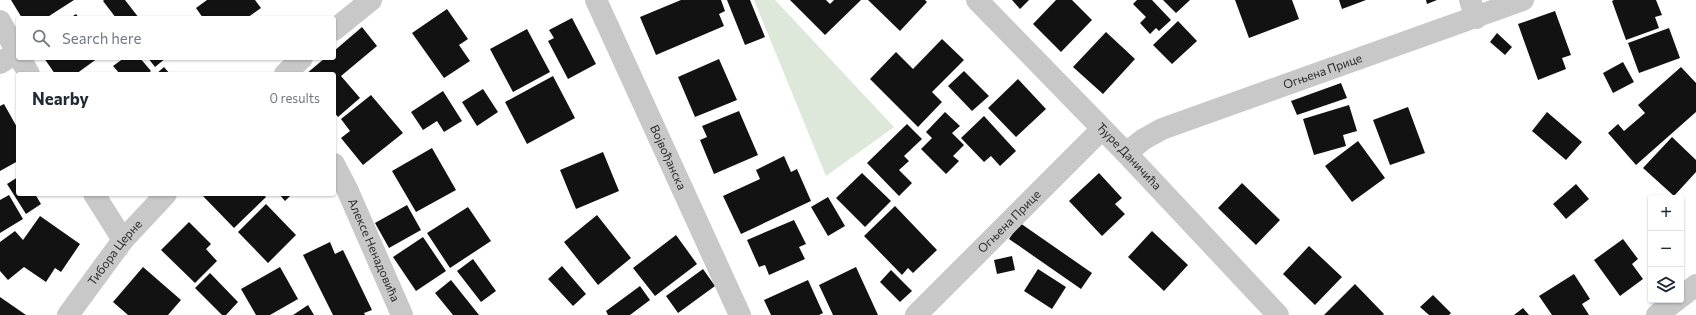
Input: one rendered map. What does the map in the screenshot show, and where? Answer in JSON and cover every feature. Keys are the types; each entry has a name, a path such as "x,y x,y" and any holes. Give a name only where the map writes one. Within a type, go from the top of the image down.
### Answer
{"street":[{"path":"336,28 371,0"},
{"name":"Војвођанска","path":"596,0 740,315"},
{"name":"Ђуре Даничића","path":"977,0 1126,153 1278,315"},
{"name":"Огњена Прице","path":"1126,153 1144,139 1162,129 1473,9 1523,0"},
{"path":"0,21 14,57"},
{"path":"17,60 27,72"},
{"name":"Огњена Прице","path":"916,315 1102,129"},
{"name":"Алексе Ненадовића","path":"336,168 402,315"},
{"path":"95,196 123,240"},
{"name":"Тибора Церне","path":"68,315 123,240 164,196"},
{"path":"1684,295 1696,285"},
{"path":"1657,315 1673,303"}],"shaded area":[{"path":"754,0 775,0 894,127 826,176"}],"building":[{"path":"11,0 74,0 49,16 21,16"},
{"path":"125,0 137,16 114,16 103,1"},
{"path":"207,0 255,0 261,8 250,16 202,16 196,8"},
{"path":"681,0 721,0 725,11 719,14 724,26 656,55 640,17"},
{"path":"727,0 750,0 765,37 745,45"},
{"path":"790,0 826,0 830,4 834,0 861,0 825,35"},
{"path":"868,0 925,0 927,2 900,31"},
{"path":"1012,0 1029,0 1020,9"},
{"path":"1056,0 1072,0 1092,20 1061,52 1033,24"},
{"path":"1137,0 1152,0 1171,20 1159,31 1156,28 1150,34 1140,23 1146,17 1133,4"},
{"path":"1163,0 1190,0 1176,13"},
{"path":"1235,0 1292,0 1299,19 1249,38"},
{"path":"1339,0 1366,0 1342,9"},
{"path":"1426,0 1437,0 1427,4"},
{"path":"1656,0 1662,15 1655,17 1659,28 1626,40 1612,1"},
{"path":"447,9 468,39 459,45 470,61 444,78 412,33"},
{"path":"1555,11 1571,55 1562,58 1566,69 1538,80 1518,24"},
{"path":"572,18 596,64 568,79 548,41 554,38 549,30"},
{"path":"1178,21 1197,41 1172,64 1153,45"},
{"path":"362,27 377,46 341,76 360,98 338,117 336,114 336,72 308,72 323,60 336,60 336,49"},
{"path":"1669,28 1680,58 1639,73 1628,43"},
{"path":"527,29 550,72 513,92 490,49"},
{"path":"1106,32 1135,59 1103,94 1073,67"},
{"path":"1497,33 1512,47 1505,55 1490,42"},
{"path":"942,39 964,60 932,92 942,102 918,127 870,79 896,52 913,69"},
{"path":"719,59 737,100 695,117 678,77"},
{"path":"45,60 95,60 79,72 54,72"},
{"path":"121,60 142,60 151,71 118,72 113,66"},
{"path":"150,60 164,60 155,67"},
{"path":"1623,62 1634,82 1613,93 1603,73"},
{"path":"164,67 168,72 158,72"},
{"path":"1681,67 1696,83 1696,112 1636,165 1608,133 1618,124 1624,131 1645,113 1638,105"},
{"path":"964,71 989,96 972,111 948,86"},
{"path":"553,76 575,118 527,144 505,102"},
{"path":"1018,79 1046,109 1016,137 988,108"},
{"path":"1341,83 1347,98 1297,115 1291,101"},
{"path":"483,89 498,112 477,126 462,102"},
{"path":"443,91 462,121 444,132 437,121 423,130 411,112"},
{"path":"371,95 403,133 363,165 341,138 350,131 341,119"},
{"path":"4,104 16,125 16,162 0,171 0,106"},
{"path":"1349,105 1357,131 1343,135 1346,146 1314,155 1303,119"},
{"path":"1408,107 1425,153 1390,165 1373,120"},
{"path":"739,111 758,155 714,174 700,140 707,137 702,126"},
{"path":"945,112 960,126 952,133 964,145 953,156 959,161 946,174 921,149 932,138 926,132"},
{"path":"1547,112 1582,142 1566,160 1532,131"},
{"path":"984,116 1016,151 1000,166 991,156 984,162 961,138"},
{"path":"907,124 922,139 904,156 909,161 899,170 912,183 899,196 867,163"},
{"path":"1672,137 1696,160 1696,172 1675,195 1673,195 1643,168"},
{"path":"1358,141 1385,178 1352,202 1325,166"},
{"path":"432,148 456,190 416,212 392,171"},
{"path":"603,152 619,191 576,209 560,170"},
{"path":"784,156 791,172 797,169 811,201 741,234 723,196 760,179 756,170"},
{"path":"862,173 891,201 865,227 836,198"},
{"path":"1099,173 1122,198 1115,204 1125,214 1102,236 1069,201"},
{"path":"16,178 16,196 36,196 41,204 26,214 7,184"},
{"path":"1242,183 1280,220 1256,245 1218,208"},
{"path":"1576,184 1589,199 1566,219 1553,204"},
{"path":"9,195 23,219 0,233 0,200"},
{"path":"203,196 266,197 234,228"},
{"path":"281,196 290,196 285,201"},
{"path":"828,197 845,226 828,236 811,207"},
{"path":"266,204 296,235 268,263 238,232"},
{"path":"407,205 421,230 389,248 375,223"},
{"path":"895,206 937,250 913,273 908,268 902,275 864,236"},
{"path":"468,207 491,241 450,268 427,233"},
{"path":"597,215 631,258 598,285 564,242"},
{"path":"40,216 80,244 61,272 55,268 46,282 24,267 8,280 0,271 0,242 15,231 23,240"},
{"path":"794,220 806,244 799,247 805,259 769,275 765,265 759,267 747,240"},
{"path":"189,222 211,244 206,249 217,261 195,283 161,250"},
{"path":"1020,223 1092,273 1081,289 1009,239"},
{"path":"1152,231 1188,265 1164,291 1128,257"},
{"path":"676,235 697,264 655,296 633,268"},
{"path":"423,237 446,271 416,291 393,257"},
{"path":"1623,239 1638,259 1632,264 1643,279 1620,296 1594,260"},
{"path":"330,242 335,254 343,250 372,310 364,313 365,315 333,315 303,255"},
{"path":"1309,246 1342,277 1315,305 1283,274"},
{"path":"1012,256 1015,270 997,274 994,260"},
{"path":"473,259 496,291 481,302 457,271"},
{"path":"562,266 586,294 573,306 548,279"},
{"path":"143,267 181,300 168,315 128,315 113,302"},
{"path":"280,267 298,299 270,315 256,315 241,289"},
{"path":"856,267 878,315 833,315 819,285"},
{"path":"703,269 715,286 678,313 666,296"},
{"path":"1038,269 1066,287 1052,309 1024,291"},
{"path":"891,270 912,291 900,302 880,282"},
{"path":"210,273 238,302 226,315 222,315 195,288"},
{"path":"1574,274 1590,299 1582,304 1589,315 1552,315 1539,296"},
{"path":"451,280 479,315 453,315 435,293"},
{"path":"808,280 823,313 819,315 771,315 764,300"},
{"path":"1355,284 1384,314 1383,315 1324,315"},
{"path":"640,286 650,300 630,315 608,315 606,311"},
{"path":"1433,295 1451,313 1449,315 1429,315 1420,307"},
{"path":"0,297 26,315 0,315"},
{"path":"308,305 314,315 293,315"},
{"path":"1523,308 1529,315 1514,315"}]}
